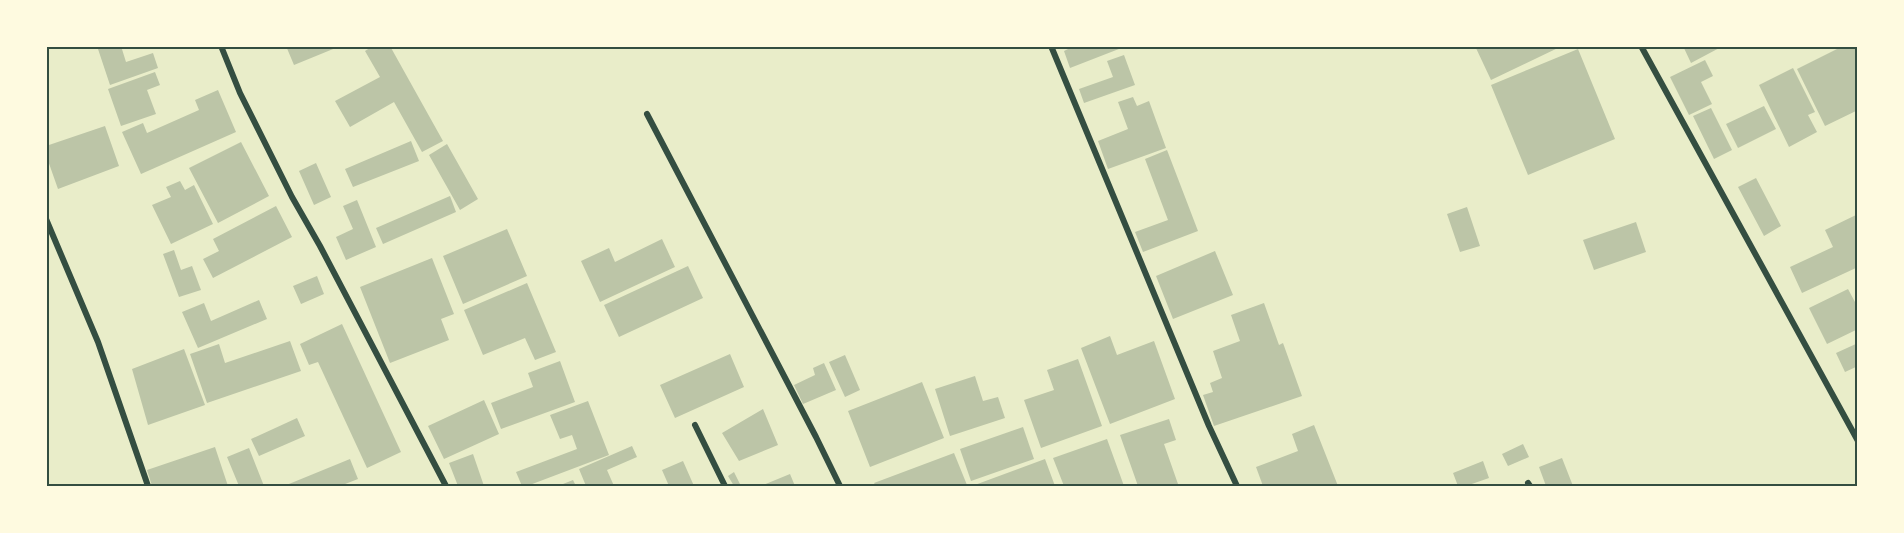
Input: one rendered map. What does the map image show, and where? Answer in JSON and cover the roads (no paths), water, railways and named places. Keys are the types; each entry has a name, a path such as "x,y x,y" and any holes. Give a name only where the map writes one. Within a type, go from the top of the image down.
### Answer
{"street":[{"path":"221,46 240,93 286,186 446,486"},
{"path":"1051,46 1209,426 1237,486"},
{"path":"1641,46 1857,441"},
{"path":"648,114 840,486"},
{"path":"46,219 99,342 148,486"},
{"path":"695,425 725,486"}]}
